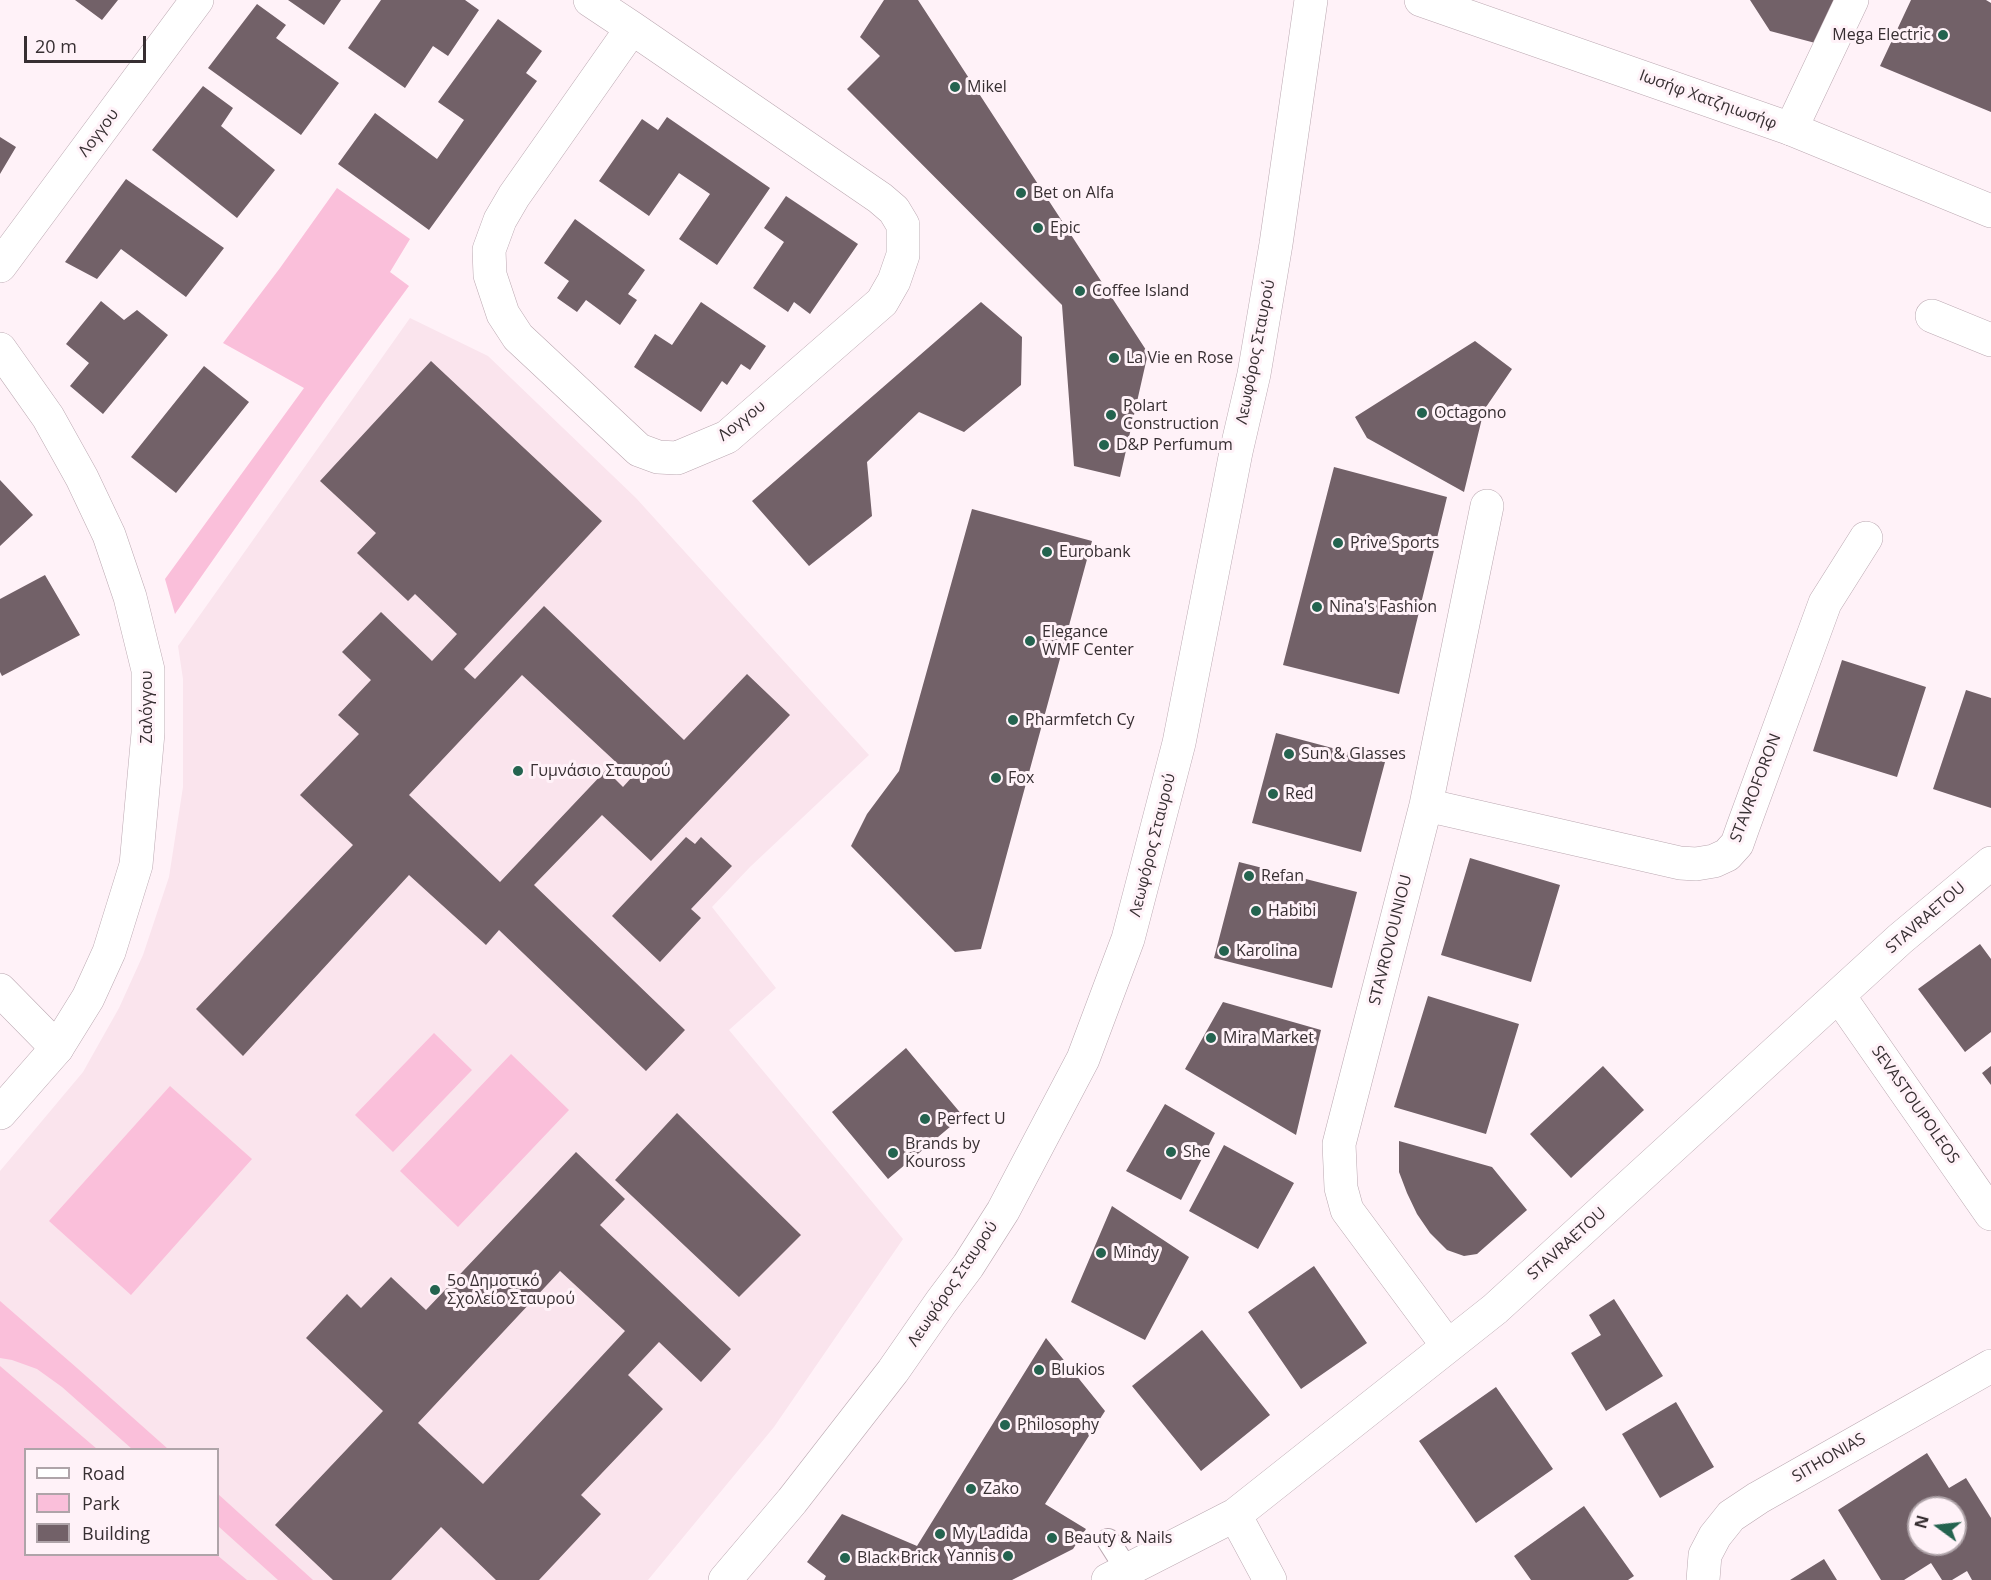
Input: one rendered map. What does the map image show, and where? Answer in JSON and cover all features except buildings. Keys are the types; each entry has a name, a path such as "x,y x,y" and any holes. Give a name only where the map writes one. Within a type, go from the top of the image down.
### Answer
{"street":[{"name":"Λογγου","path":"0,266 197,0"},
{"name":"Λογγου","path":"590,0 632,28 880,198 894,210 903,225 903,255 894,281 882,302 727,437 677,458 658,457 639,450 518,337 503,314 490,275 489,250 500,220 514,196 632,28"},
{"name":"Λεωφόρος Σταυρού","path":"725,1580 792,1501 886,1381 968,1266 1003,1211 1083,1059 1128,939 1179,743 1236,452 1254,374 1276,244 1311,0"},
{"name":"Ιωσήφ Χατζηιωσήφ","path":"1421,0 1791,129 1991,211"},
{"path":"1791,129 1852,0"},
{"path":"1932,316 1991,340"},
{"name":"Ζαλόγγου","path":"0,349 48,417 82,478 109,535 130,597 148,670 148,734 136,866 110,952 88,998 57,1048 0,1113"},
{"name":"STAVROVOUNIOU","path":"1447,1345 1347,1210 1341,1188 1339,1144 1426,805 1487,506"},
{"name":"STAVROFORON","path":"1426,805 1680,863 1696,864 1714,861 1727,855 1737,844 1825,603 1866,538"},
{"name":"STAVRAETOU","path":"1118,1575 1235,1515 1495,1309 1900,939 1991,863"},
{"path":"0,990 57,1048"},
{"name":"SEVASTOUPOLEOS","path":"1839,996 1991,1214"},
{"name":"SITHONIAS","path":"1702,1580 1705,1555 1715,1536 1731,1516 1758,1498 1991,1366"},
{"path":"1235,1515 1269,1580"}],"lane":[{"path":"1108,1540 1118,1575"}],"shaded area":[{"path":"410,318 488,356 636,498 869,755 750,867 712,907 776,988 729,1030 903,1239 774,1427 648,1580 0,1580 0,1171 83,1072 119,1008 143,955 169,877 183,787 183,679 178,646"}],"green space":[{"path":"337,188 410,239 390,272 409,286 326,399 175,614 165,579 304,388 223,343"},
{"path":"434,1033 472,1070 393,1152 355,1115"},
{"path":"511,1054 569,1110 458,1227 400,1171"},
{"path":"170,1086 252,1159 131,1295 49,1221"},
{"path":"0,1301 167,1448 131,1448 62,1387 37,1369 0,1358"},
{"path":"0,1366 96,1448 24,1448 24,1556 218,1556 247,1580 0,1580"},
{"path":"219,1495 313,1580 278,1580 219,1527"}],"place":[{"name":"Mega Electric","path":"1943,35"},
{"name":"Mikel","path":"955,87"},
{"name":"Bet on Alfa","path":"1021,193"},
{"name":"Epic","path":"1038,228"},
{"name":"Coffee Island","path":"1080,291"},
{"name":"La Vie en Rose","path":"1114,358"},
{"name":"Octagono","path":"1422,413"},
{"name":"Polart Construction","path":"1111,415"},
{"name":"D&P Perfumum","path":"1104,445"},
{"name":"Prive Sports","path":"1338,543"},
{"name":"Eurobank","path":"1047,552"},
{"name":"Nina's Fashion","path":"1317,607"},
{"name":"Elegance WMF Center","path":"1030,641"},
{"name":"Pharmfetch Cy","path":"1013,720"},
{"name":"Sun & Glasses","path":"1289,754"},
{"name":"Γυμνάσιο Σταυρού","path":"518,771"},
{"name":"Fox","path":"996,778"},
{"name":"Red","path":"1273,794"},
{"name":"Refan","path":"1249,876"},
{"name":"Habibi","path":"1256,911"},
{"name":"Karolina","path":"1224,951"},
{"name":"Mira Market","path":"1211,1038"},
{"name":"Perfect U","path":"925,1119"},
{"name":"She","path":"1171,1152"},
{"name":"Brands by Kouross","path":"893,1153"},
{"name":"Mindy","path":"1101,1253"},
{"name":"5ο Δημοτικό Σχολείο Σταυρού","path":"435,1290"},
{"name":"Blukios","path":"1039,1370"},
{"name":"Philosophy","path":"1005,1425"},
{"name":"Zako","path":"971,1489"},
{"name":"My Ladida","path":"940,1534"},
{"name":"Beauty & Nails","path":"1052,1538"},
{"name":"Yannis","path":"1008,1556"},
{"name":"Black Brick","path":"845,1558"}]}
